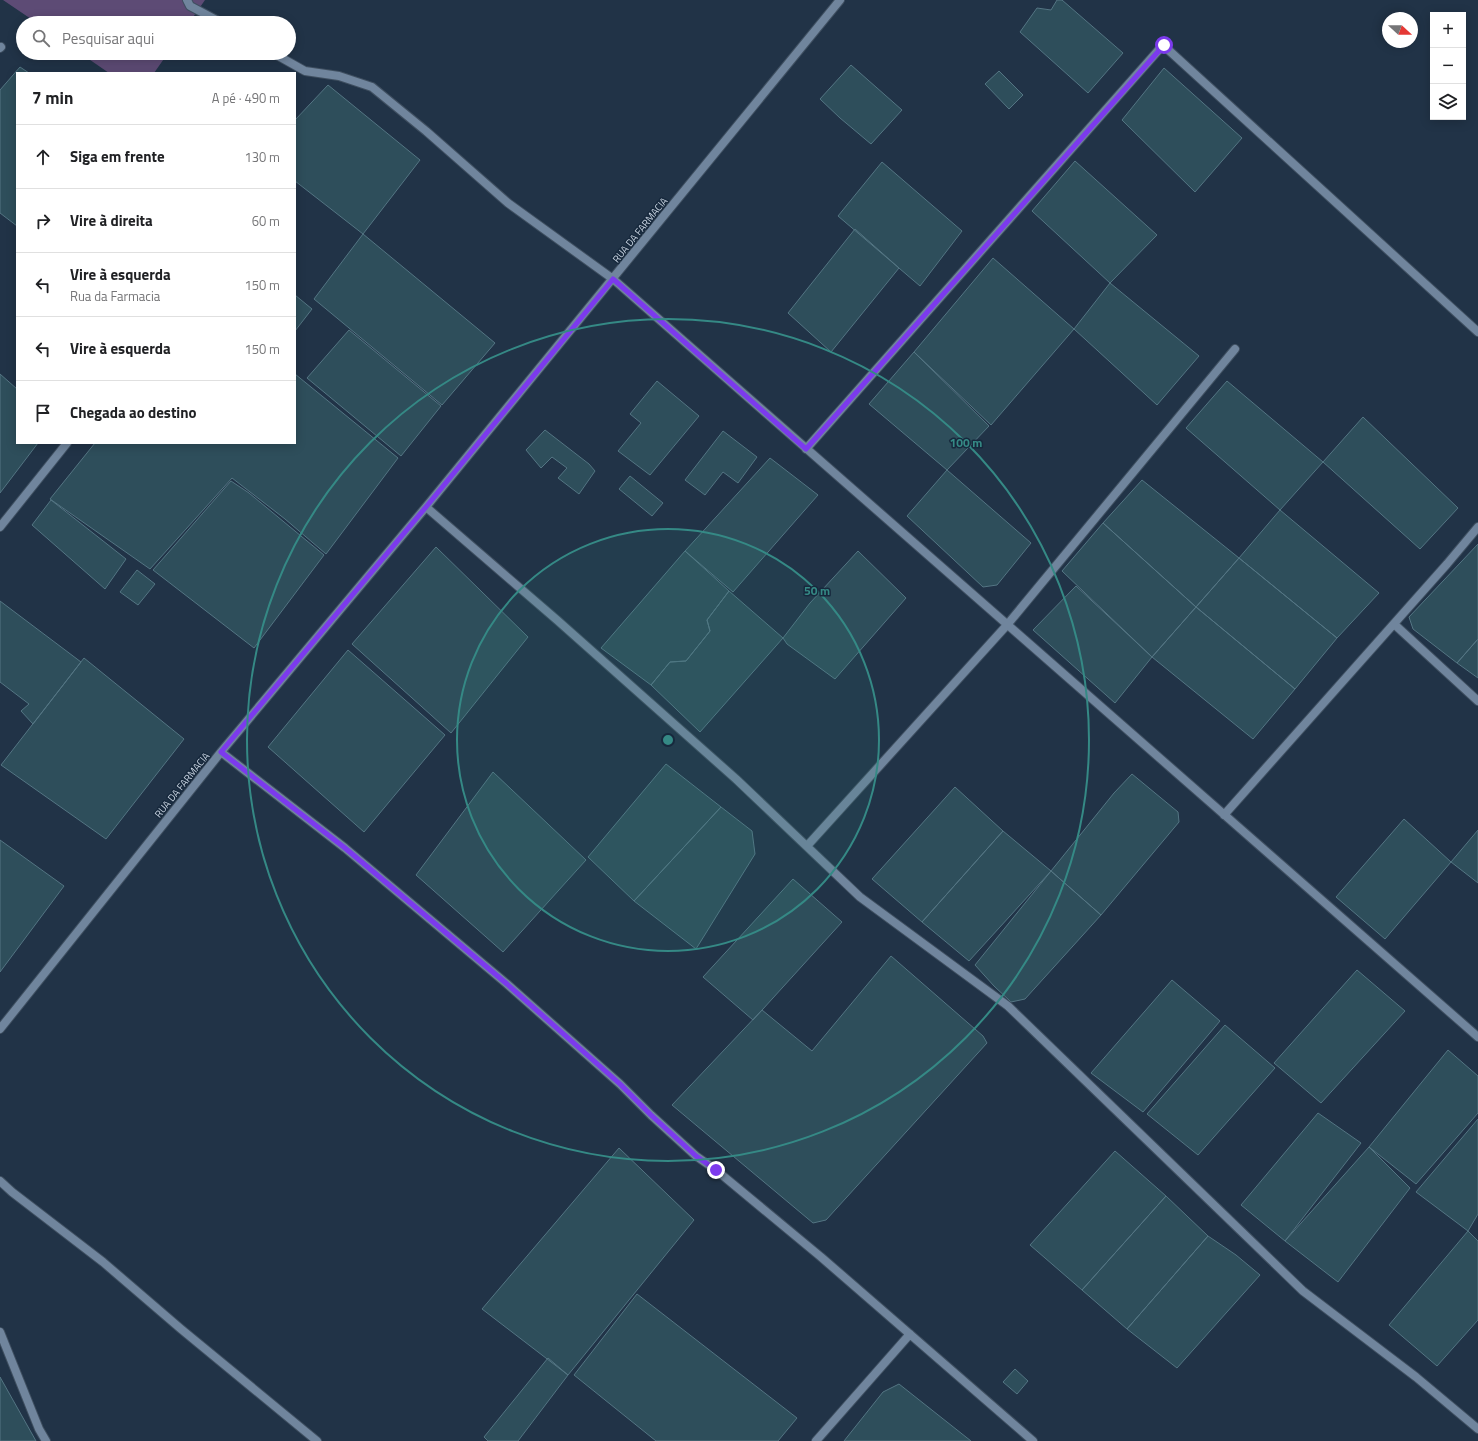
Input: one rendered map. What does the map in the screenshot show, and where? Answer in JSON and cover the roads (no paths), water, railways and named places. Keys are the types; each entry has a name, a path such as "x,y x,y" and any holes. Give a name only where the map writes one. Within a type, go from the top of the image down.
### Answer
{"street":[{"path":"187,0 190,6 209,16"},
{"name":"RUA DA FARMACIA","path":"0,1029 221,752 426,507 840,0"},
{"path":"806,449 1164,45 1478,332"},
{"path":"285,60 305,71 339,76 372,87 426,131 508,202 613,279 1478,1037"},
{"path":"807,846 1007,625 1235,349"},
{"path":"0,527 66,444"},
{"path":"426,507 557,620 736,779 860,896 1008,1006 1303,1291 1416,1377 1478,1430"},
{"path":"1224,815 1478,527"},
{"path":"1394,624 1478,701"},
{"path":"221,752 345,848 507,984 620,1084 696,1156 716,1170 821,1257 1033,1441"},
{"path":"0,1181 12,1192 103,1262 181,1329 317,1441"},
{"path":"0,1332 39,1429 46,1441"},
{"path":"816,1441 910,1334"}]}
